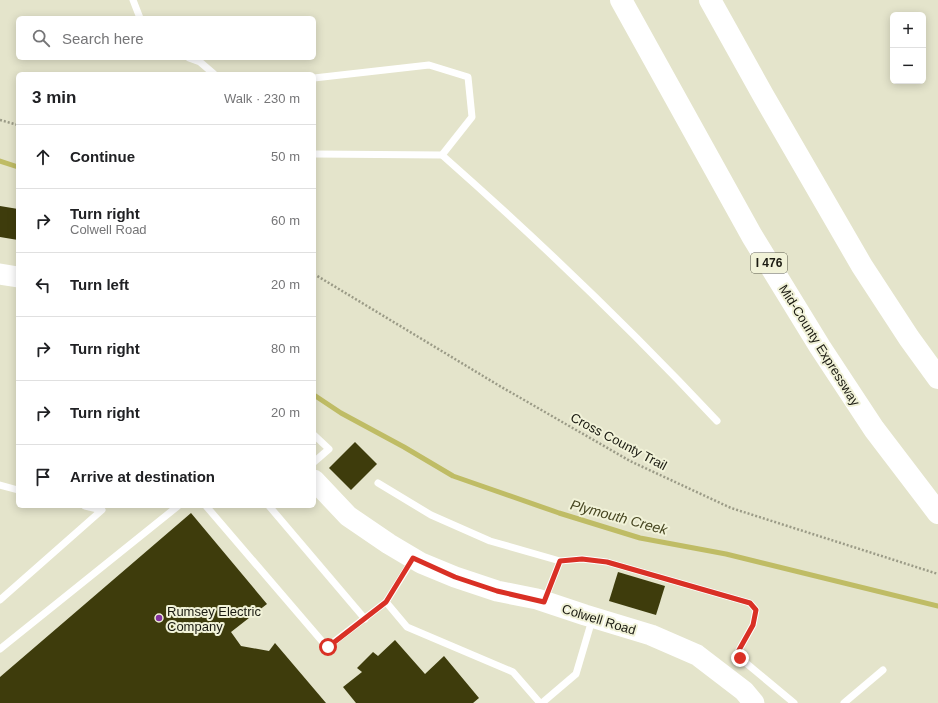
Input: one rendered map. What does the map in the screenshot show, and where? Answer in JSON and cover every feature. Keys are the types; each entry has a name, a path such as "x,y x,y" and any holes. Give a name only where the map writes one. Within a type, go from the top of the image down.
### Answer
{"highway":[{"name":"Mid-County Expressway","path":"621,0 752,236 820,347 874,429 938,513"},
{"path":"710,0 862,266 909,338 938,378"}],"street":[{"path":"0,274 16,277"},
{"name":"Colwell Road","path":"316,482 348,516 389,544 421,563 497,591 544,602 652,635 697,655 744,691 754,703"}],"lane":[{"path":"133,0 139,16"},
{"path":"194,60 200,62 212,72"},
{"path":"316,78 430,65 468,77 472,117 442,155"},
{"path":"316,154 442,155 502,208 662,362 717,421"},
{"path":"316,436 329,449 316,460"},
{"path":"378,483 431,514 490,541 560,561 582,559 607,562 750,603 756,610 753,625 739,650 740,658 794,703"},
{"path":"0,485 16,489"},
{"path":"0,600 102,510 94,508"},
{"path":"0,649 176,508"},
{"path":"208,508 328,647 386,602 413,558"},
{"path":"271,508 364,619"},
{"path":"544,602 560,561"},
{"path":"386,602 407,627 513,672 541,703 576,674 593,618"},
{"path":"844,703 883,670"}],"path":[{"path":"0,120 16,124"},
{"name":"Cross County Trail","path":"316,275 498,385 630,461 731,508 938,574"}],"building":[{"path":"0,206 16,209 16,240 0,237"},
{"path":"355,442 377,464 351,490 329,468"},
{"name":"Rumsey Electric Company","path":"191,513 267,604 231,632 241,646 269,651 275,643 326,703 0,703 0,677"},
{"path":"618,572 665,586 656,615 609,601"},
{"path":"395,640 425,674 444,656 479,698 473,703 356,703 343,687 362,672 357,668 373,652 378,656"}],"waterway":[{"name":"Plymouth Creek","path":"0,161 16,166"},
{"name":"Plymouth Creek","path":"316,396 341,413 404,447 453,476 559,513 640,538 726,554 938,606"}],"place":[{"name":"Rumsey Electric Company","path":"159,618"}],"route":[{"path":"328,647 386,602 413,558 421,563 455,577 497,591 537,599 544,602 560,561 582,559 607,562 750,603 756,610 753,625 739,650 740,658"}]}
